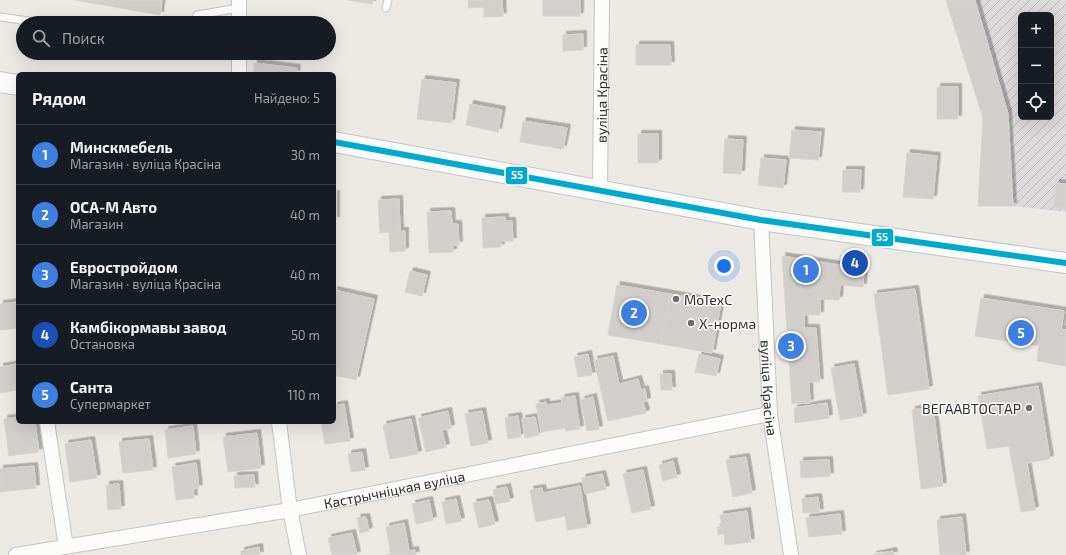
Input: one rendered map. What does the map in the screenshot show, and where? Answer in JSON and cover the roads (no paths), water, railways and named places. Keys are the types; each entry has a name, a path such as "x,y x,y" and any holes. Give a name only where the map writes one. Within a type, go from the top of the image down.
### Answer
{"main road":[{"path":"0,82 16,85"},
{"path":"336,142 761,220 1066,263"}],"street":[{"name":"вуліца Красіна","path":"600,190 602,0"},
{"path":"239,4 239,16"},
{"path":"239,60 239,72"},
{"name":"вуліца Красіна","path":"761,220 770,414 791,555"},
{"name":"Кастрычніцкая вуліца","path":"16,555 290,510 770,414"},
{"path":"47,424 66,547"},
{"path":"279,424 290,510 299,555"}],"lane":[{"path":"386,8 388,0"},
{"path":"198,16 239,4"},
{"path":"0,17 16,19"}],"place":[{"name":"Камбікормавы завод","path":"855,263"},
{"name":"Минскмебель","path":"806,270"},
{"name":"MoTexC","path":"676,299"},
{"name":"ОСА-М Авто","path":"634,313"},
{"name":"Х-норма","path":"691,323"},
{"name":"Санта","path":"1021,333"},
{"name":"Евростройдом","path":"791,346"},
{"name":"ВЕГААВТОСТАР","path":"1029,408"}]}
